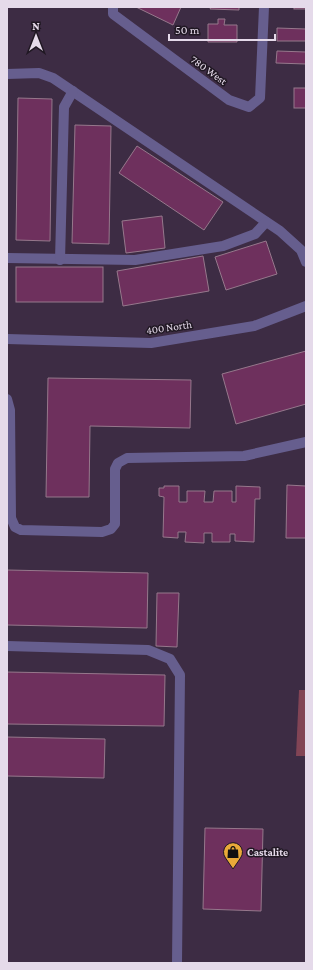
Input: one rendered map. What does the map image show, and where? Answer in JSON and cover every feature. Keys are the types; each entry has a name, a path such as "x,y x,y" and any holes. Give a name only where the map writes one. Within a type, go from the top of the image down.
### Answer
{"street":[{"name":"780 West","path":"113,7 112,14 229,100 249,107 260,98 264,7"},
{"path":"7,74 39,73 53,78 280,231 301,250 306,262"},
{"path":"60,260 64,107 73,91"},
{"path":"7,258 135,260 222,246 255,234 266,222"},
{"name":"400 North","path":"7,339 151,343 254,326 306,306"},
{"path":"7,399 10,410 11,518 15,527 21,530 102,532 111,529 115,524 115,469 118,463 127,458 244,456 306,442"},
{"path":"7,646 148,650 170,658 180,675 177,963"}],"shaded area":[{"path":"299,690 306,690 306,756 296,756"}],"building":[{"path":"136,7 181,7 173,25"},
{"path":"211,7 239,7 239,10 210,9"},
{"path":"294,7 306,7 306,9 294,9"},
{"path":"218,19 225,19 224,25 237,25 237,42 208,42 208,24 218,24"},
{"path":"277,28 306,29 306,41 277,41"},
{"path":"277,51 306,52 306,64 276,63"},
{"path":"294,88 306,88 306,108 294,108"},
{"path":"18,98 52,99 50,241 16,240"},
{"path":"75,125 111,126 109,244 72,243"},
{"path":"137,146 223,202 204,230 119,173"},
{"path":"162,216 165,248 126,253 122,221"},
{"path":"266,241 277,274 226,290 215,257"},
{"path":"203,256 209,291 123,306 117,271"},
{"path":"16,267 103,267 103,302 16,302"},
{"path":"306,351 306,404 236,424 222,374"},
{"path":"48,378 191,380 190,428 90,426 89,497 46,497"},
{"path":"287,485 306,486 306,538 286,538"},
{"path":"164,486 179,486 179,502 187,502 187,491 205,491 204,502 213,502 214,491 232,491 232,502 236,502 236,486 260,487 260,499 255,499 254,542 235,541 235,534 230,534 230,542 212,542 212,533 204,533 204,543 185,542 186,532 178,532 178,538 163,537 164,497 159,496 159,488 164,488"},
{"path":"7,570 148,573 147,628 7,625"},
{"path":"157,593 179,593 177,647 156,646"},
{"path":"7,672 165,675 164,726 7,724"},
{"path":"7,737 105,739 104,778 7,776"},
{"name":"Castalite","path":"205,828 263,829 261,911 203,909"}],"place":[{"name":"Castalite","path":"233,869"}]}
